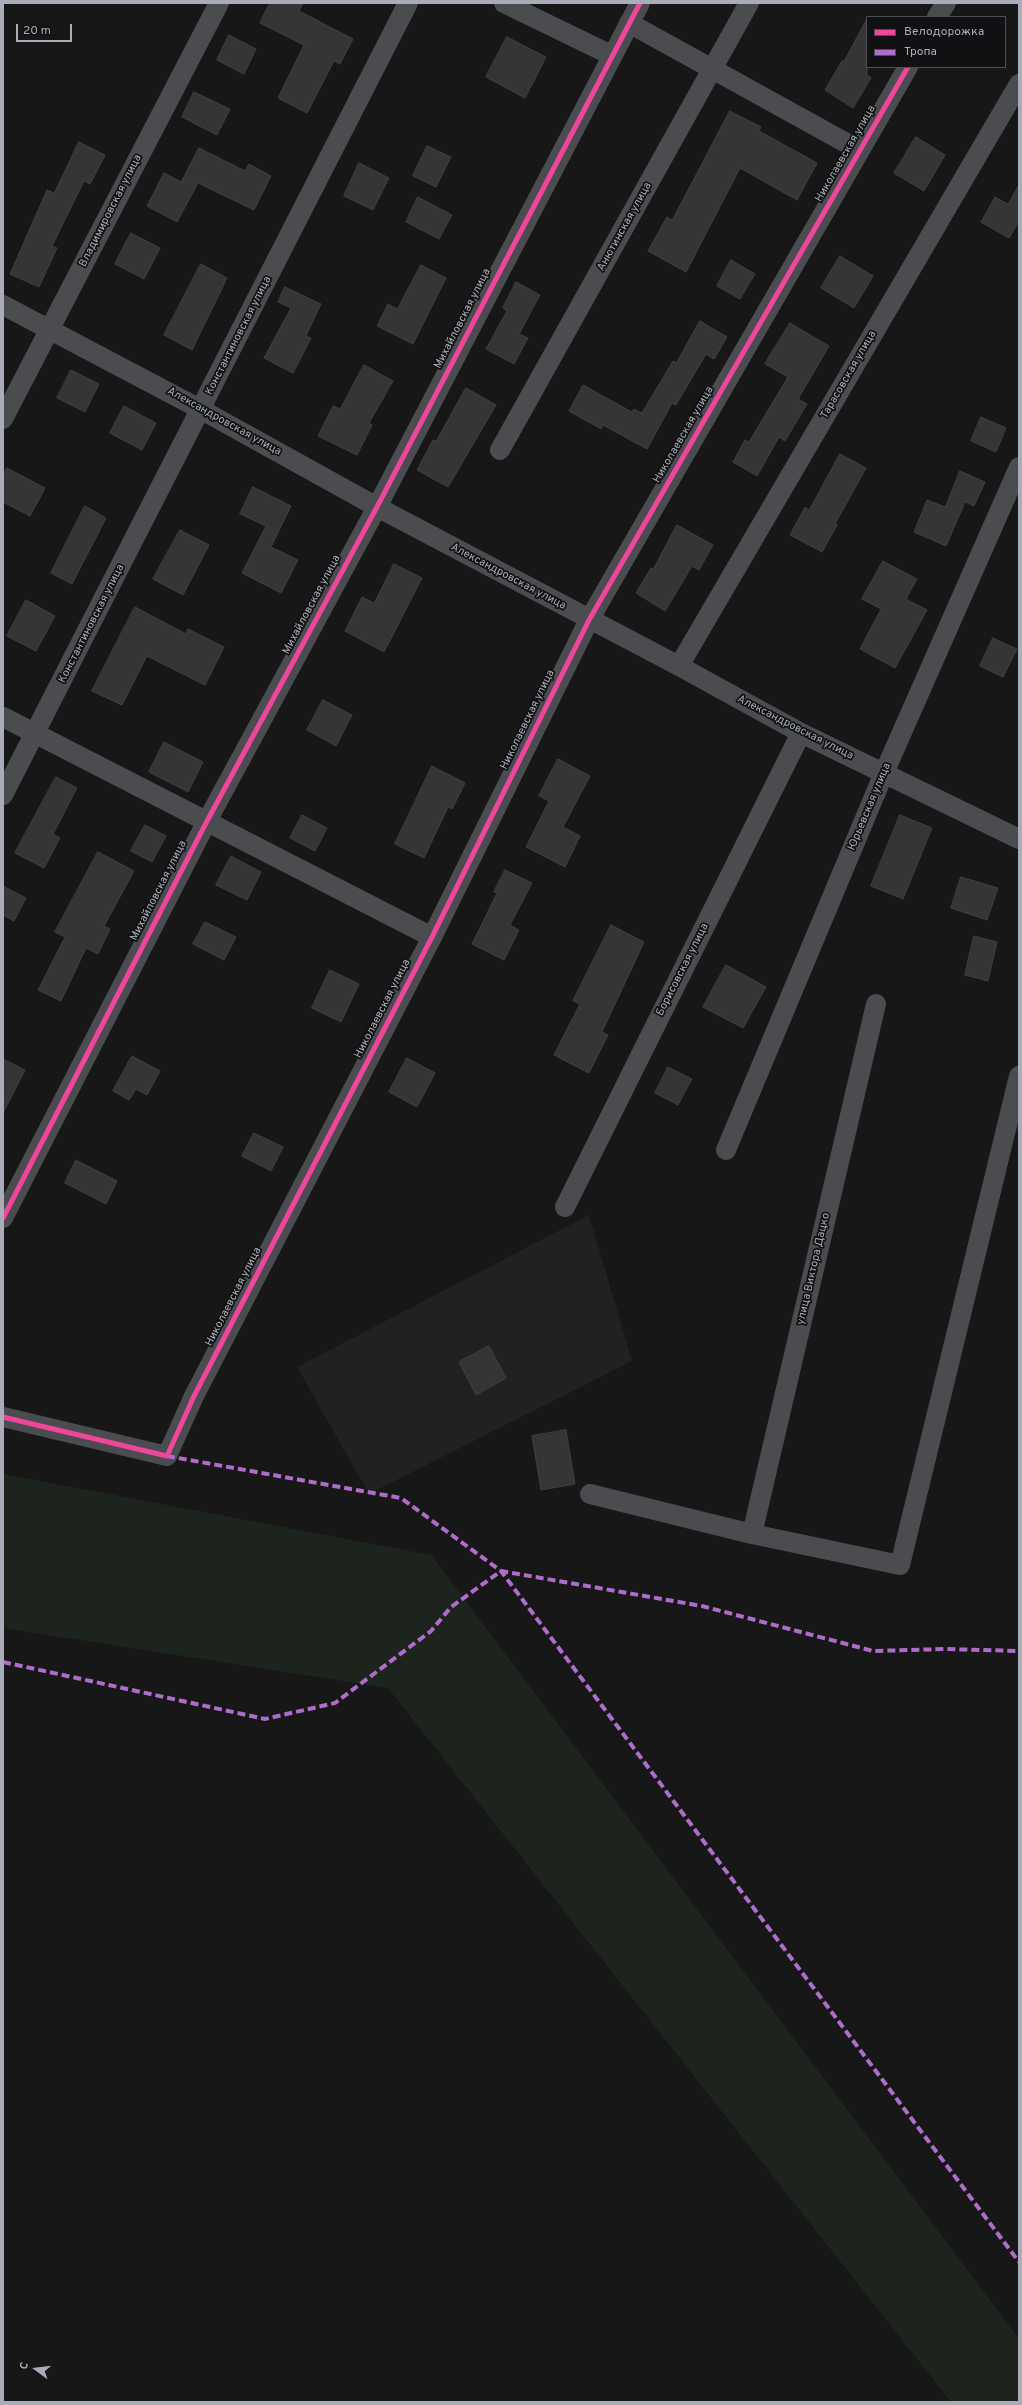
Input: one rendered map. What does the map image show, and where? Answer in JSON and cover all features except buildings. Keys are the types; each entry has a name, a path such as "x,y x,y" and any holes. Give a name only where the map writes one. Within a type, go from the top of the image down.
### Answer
{"street":[{"name":"Владимировская улица","path":"3,419 219,3"},
{"name":"Константиновская улица","path":"3,795 36,734 202,410 408,3"},
{"path":"504,3 611,55"},
{"name":"Михайловская улица","path":"3,1218 206,821 376,507 611,55 640,3"},
{"name":"Анютинская улица","path":"500,450 748,3"},
{"path":"938,16 946,3"},
{"path":"629,23 859,150"},
{"name":"Николаевская улица","path":"3,1417 167,1456 194,1396 432,937 589,620 907,68"},
{"name":"Тарасовская улица","path":"679,666 1019,84"},
{"name":"Александровская улица","path":"3,305 50,328 202,410 376,507 679,666 801,733 1019,839"},
{"name":"Юрьевская улица","path":"726,1150 884,773 1019,467"},
{"path":"3,717 432,937"},
{"name":"Борисовская улица","path":"565,1207 801,733"},
{"name":"улица Виктора Дацко","path":"752,1534 876,1004"},
{"path":"590,1494 752,1534 900,1565 1019,1076"}],"shaded area":[{"path":"589,1215 632,1361 369,1494 297,1367"},
{"path":"3,1474 431,1555 1019,2339 1019,2402 951,2402 388,1688 3,1628"}],"marked path":[{"path":"167,1456 401,1498 501,1571 1019,2262"},
{"path":"3,1662 265,1719 335,1703 431,1631 451,1607 501,1571 702,1606 873,1651 945,1649 1019,1651"}],"cycle path":[{"path":"3,1218 207,821 377,507 640,3"},
{"path":"3,1417 167,1456 194,1396 432,937 589,620 907,68"}]}
